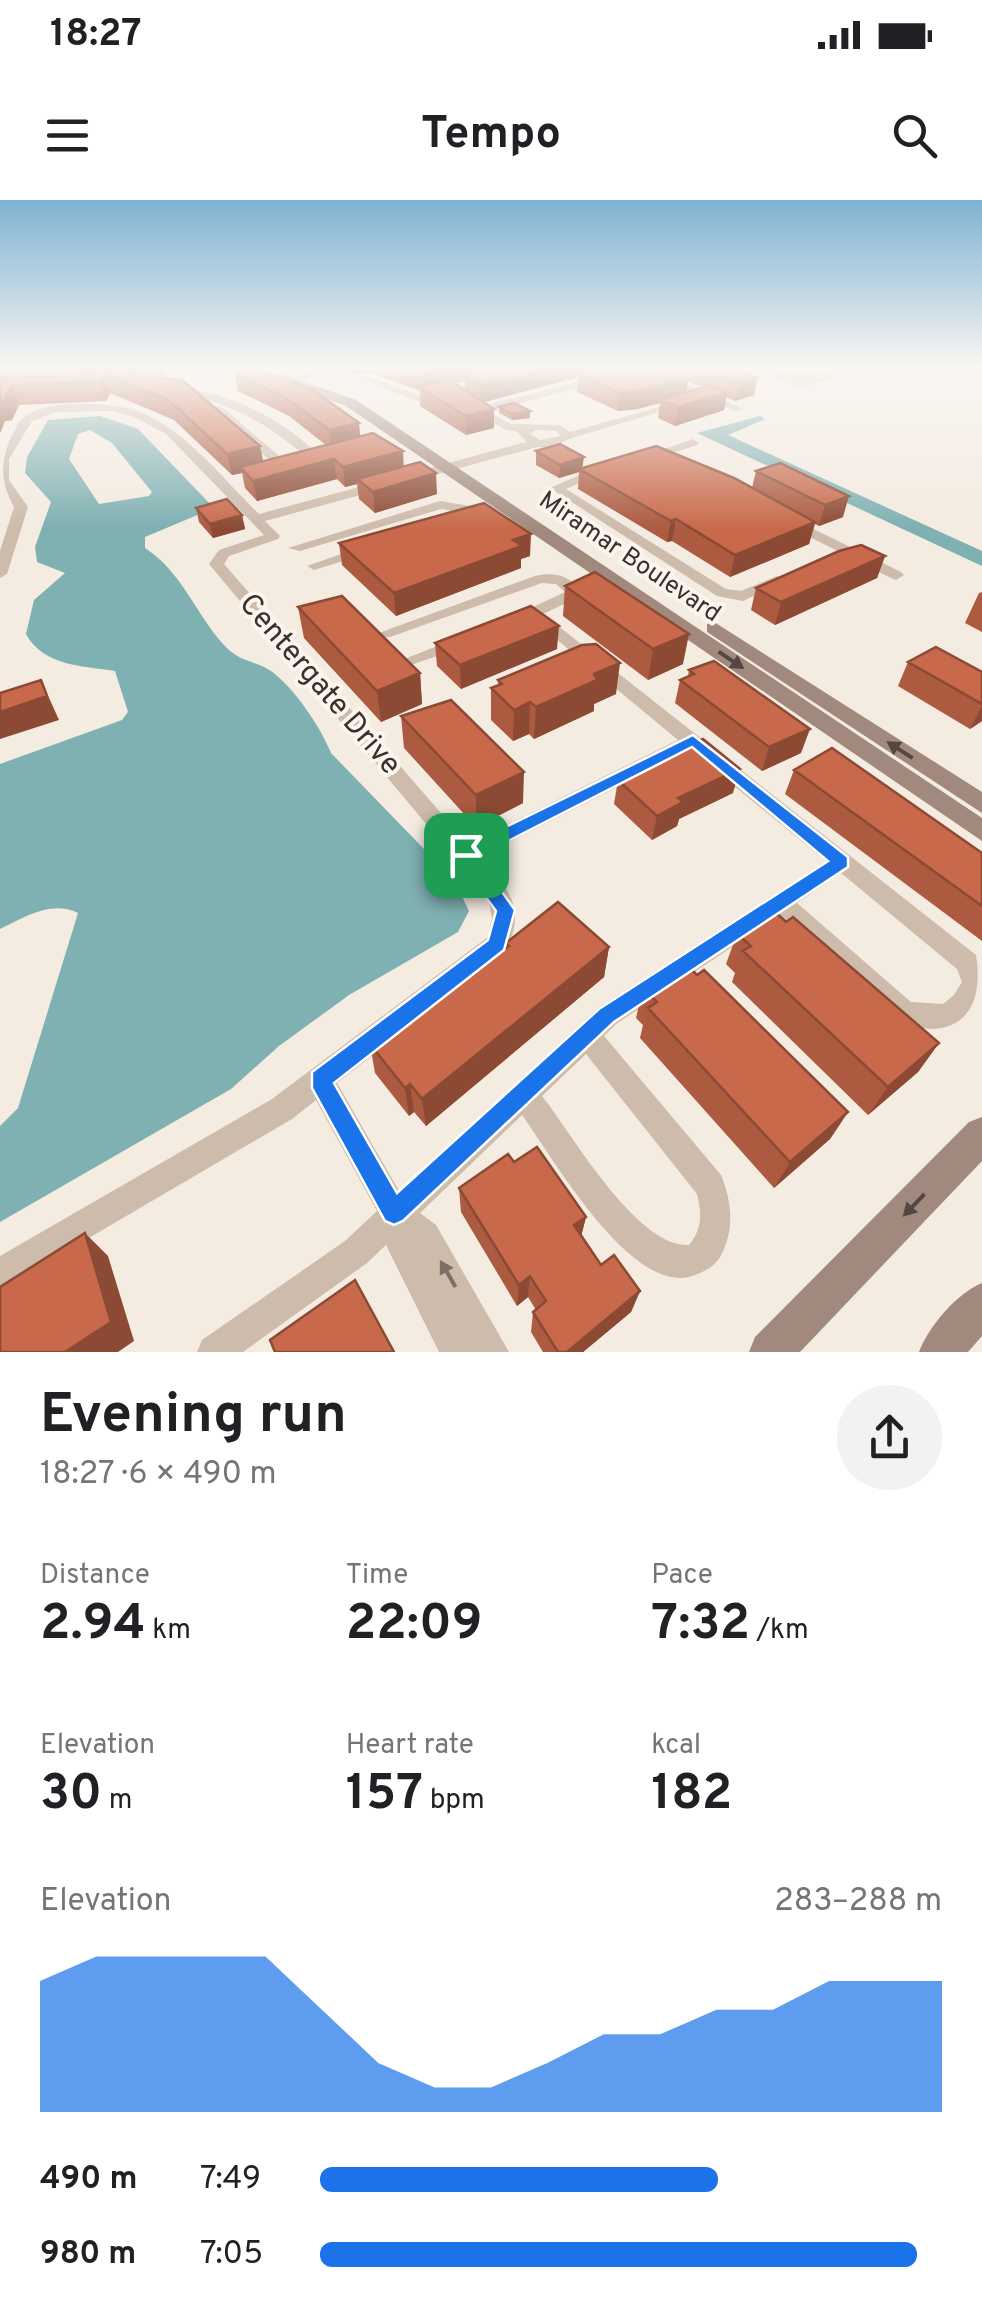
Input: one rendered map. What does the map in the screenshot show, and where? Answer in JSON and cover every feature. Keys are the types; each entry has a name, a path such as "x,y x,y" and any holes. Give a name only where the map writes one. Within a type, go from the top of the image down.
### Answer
{"street":[{"path":"0,574 21,507 3,480 3,459 26,422"},
{"path":"151,422 170,432 262,525"},
{"path":"228,422 287,469"},
{"path":"270,422 319,461"},
{"name":"Miramar Boulevard","path":"381,422 982,804"},
{"path":"499,422 537,443"},
{"path":"448,461 562,439 620,422"},
{"path":"448,461 548,426 565,430 562,439"},
{"path":"492,444 509,434 508,427"},
{"path":"562,439 573,452"},
{"path":"693,443 556,488 594,515 734,597 796,574"},
{"path":"658,453 676,462"},
{"path":"271,473 335,457"},
{"path":"589,460 605,470"},
{"name":"Miramar Boulevard","path":"448,461 982,831"},
{"name":"Centergate Drive","path":"0,1274 282,1109 497,944 506,910 466,855 216,564 262,525 324,496 448,461"},
{"path":"223,486 239,481"},
{"path":"0,498 17,497"},
{"path":"295,548 440,504 465,509 466,518 442,526"},
{"path":"779,515 896,575"},
{"path":"314,566 387,543"},
{"path":"830,558 848,551"},
{"path":"384,634 534,580 560,580 572,587 574,594 566,601 499,626"},
{"path":"534,614 967,962 975,982 968,1001 945,1018 919,1017 903,1010 780,902"},
{"path":"411,660 482,633"},
{"path":"466,855 693,740"},
{"path":"223,1349 356,1252 394,1212 606,1016 841,862"},
{"path":"522,1093 630,1236 659,1256 683,1260 700,1256 711,1247 718,1226 718,1205 710,1186 586,1034"},
{"path":"320,1080 394,1212 402,1252 458,1334 492,1352"},
{"path":"770,1352 982,1136"},
{"path":"940,1352 982,1304"}],"water":[{"path":"47,422 117,422 138,429 214,508 145,537 145,548 179,581 230,651 271,671 298,698 331,753 454,880 469,911 458,932 349,995 279,1046 231,1089 0,1222 0,1126 18,1108 78,913 48,909 0,929 0,764 122,720 128,712 115,671 53,658 33,645 26,634 34,600 65,573 37,562 35,547 51,502 25,473 27,457","holes":["90,430 112,443 152,492 149,496 99,504 69,459 78,434"]},
{"path":"739,422 759,422 728,435 982,551 982,566 697,433"}],"building":[{"path":"192,422 231,422 260,446 227,454"},
{"path":"318,422 359,423 329,430"},
{"path":"373,433 403,451 343,467 334,459 253,481 240,467"},
{"path":"560,444 584,457 560,465 536,451"},
{"path":"656,446 734,478 815,522 735,555 676,519 671,521 579,469"},
{"path":"420,462 436,473 373,492 357,479"},
{"path":"780,463 849,496 825,505 756,471"},
{"path":"227,499 242,515 210,524 196,508"},
{"path":"484,503 531,534 513,540 522,546 394,593 339,543"},
{"path":"861,545 885,556 781,602 756,588 839,551"},
{"path":"595,572 689,634 653,649 565,586"},
{"path":"342,596 420,673 377,691 298,607"},
{"path":"531,606 559,626 460,665 435,643"},
{"path":"596,644 620,663 594,674 597,680 536,707 530,702 514,710 491,688 502,684 498,680 582,645"},
{"path":"936,647 982,672 982,704 908,662"},
{"path":"714,661 810,729 769,747 680,680 694,674 689,670"},
{"path":"41,680 47,696 0,712 0,693"},
{"path":"451,700 524,772 476,795 401,716"},
{"path":"703,739 740,769 678,798 683,802 657,816 618,780"},
{"path":"832,748 982,853 982,906 794,770"},
{"path":"558,902 609,947 422,1099 410,1084 405,1088 370,1044 509,946 506,943"},
{"path":"773,910 786,922 793,917 939,1043 888,1087 743,951 751,946 737,934"},
{"path":"683,961 697,975 704,970 848,1112 790,1162 648,1008 657,1002 643,988"},
{"path":"537,1147 586,1217 574,1225 601,1265 614,1255 640,1291 567,1352 558,1352 533,1312 546,1301 530,1276 519,1285 459,1188 508,1154 514,1162"},
{"path":"85,1233 111,1322 65,1352 0,1352 0,1287"},
{"path":"355,1280 394,1352 275,1352 270,1340"}],"route":[{"path":"693,740 841,862 606,1016 394,1212 320,1080 497,944 506,910 498,893 466,855 693,740"}]}
